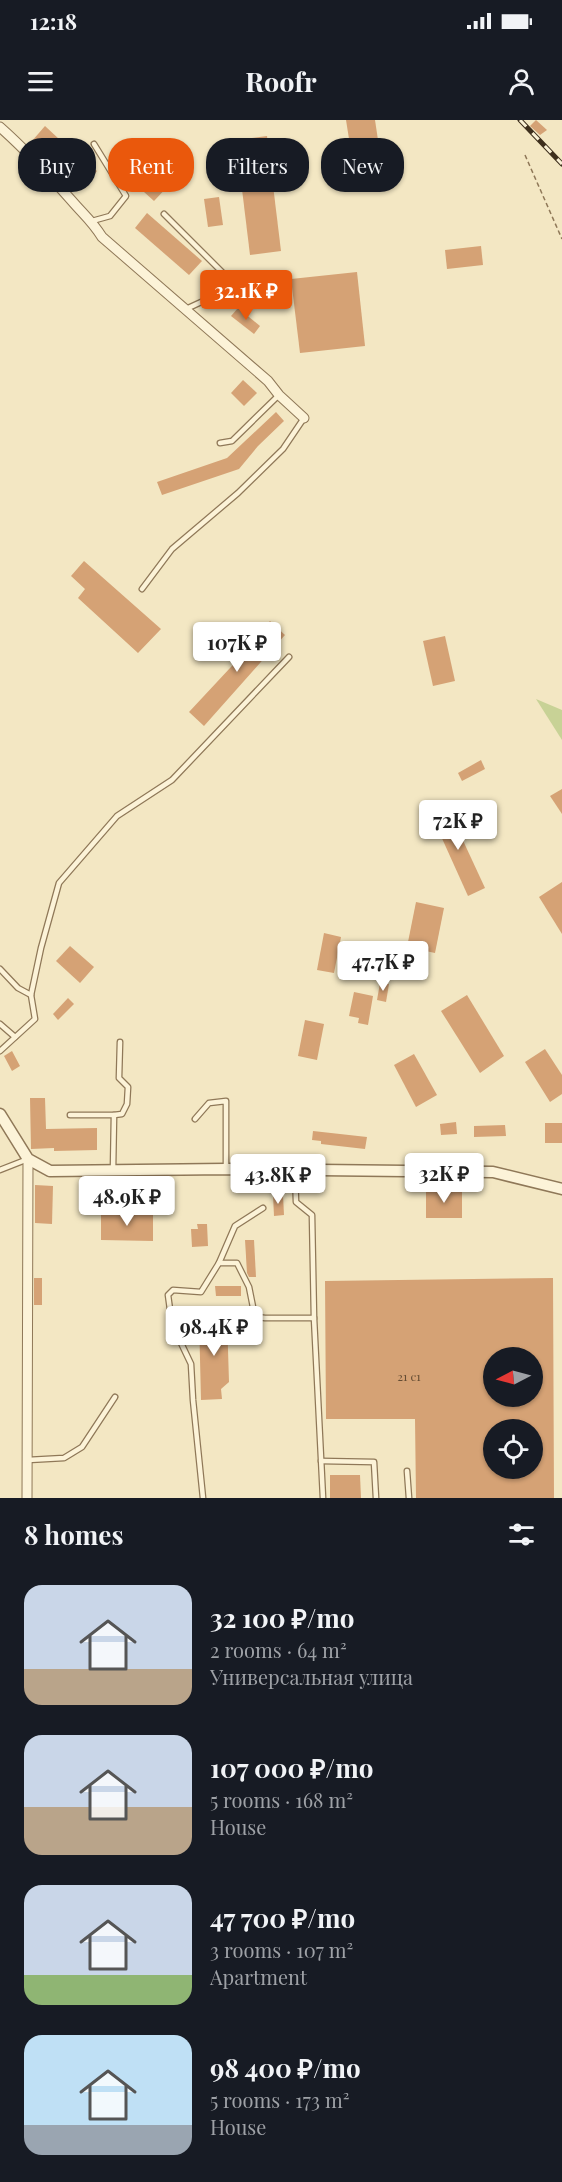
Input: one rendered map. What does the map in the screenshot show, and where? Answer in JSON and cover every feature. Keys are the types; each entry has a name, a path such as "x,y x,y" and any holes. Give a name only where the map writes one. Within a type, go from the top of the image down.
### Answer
{"street":[{"path":"0,127 29,152 92,221 102,237 268,381 279,395 304,418"},
{"path":"0,1114 28,1159 50,1172 226,1169 493,1172 562,1189"},
{"path":"27,1498 28,1159"}],"lane":[{"path":"92,221 110,216 126,196 96,147"},
{"path":"164,214 236,286 186,309"},
{"path":"220,443 232,441 279,395"},
{"path":"142,589 172,549 237,493 283,449 304,418"},
{"path":"0,1050 35,1019 30,995 40,948 59,883 117,816 172,780 289,657"},
{"path":"0,969 18,988 30,995"},
{"path":"0,1024 15,1037"},
{"path":"70,1115 122,1114 127,1104 128,1087 118,1078 120,1042"},
{"path":"195,1119 209,1103 226,1101 226,1169"},
{"path":"113,1172 114,1115"},
{"path":"0,1170 28,1159"},
{"path":"295,1170 296,1202 312,1215 314,1317 323,1498"},
{"path":"203,1498 191,1364 172,1324 168,1295 173,1290 201,1292 219,1263 235,1226 263,1208"},
{"path":"219,1263 237,1263 249,1287 257,1317 314,1317"},
{"path":"240,1328 254,1312"},
{"path":"28,1460 64,1458 82,1447 115,1397"},
{"path":"321,1461 374,1462 376,1498"},
{"path":"407,1471 409,1498"}],"path":[{"path":"525,155 562,239"}],"green space":[{"path":"536,699 562,710 562,740"}],"building":[{"path":"346,120 375,120 378,138 349,138"},
{"path":"536,120 547,130 540,135 530,126"},
{"path":"45,126 58,138 35,138"},
{"path":"144,192 162,192 154,201"},
{"path":"242,192 274,192 281,251 250,255"},
{"path":"219,197 223,225 208,227 204,199"},
{"path":"147,213 202,261 189,275 135,228"},
{"path":"481,246 483,265 447,269 445,250"},
{"path":"357,272 365,346 300,353 291,279"},
{"path":"238,308 260,326 254,334 231,316"},
{"path":"243,380 257,393 244,406 231,393"},
{"path":"276,412 284,421 258,446 239,469 162,495 157,482 227,458"},
{"path":"84,561 161,629 138,653 78,598 85,589 71,576"},
{"path":"270,621 285,635 204,726 189,712 244,653 242,651"},
{"path":"445,636 455,681 433,686 423,641"},
{"path":"481,760 485,769 462,781 458,773"},
{"path":"562,789 562,814 550,796"},
{"path":"447,806 485,888 468,896 431,814"},
{"path":"562,882 562,934 539,897"},
{"path":"416,902 444,908 435,953 407,947"},
{"path":"324,933 341,937 334,973 317,970"},
{"path":"70,946 94,967 80,983 56,961"},
{"path":"380,983 389,984 386,1002 377,1000"},
{"path":"354,992 373,996 368,1025 358,1023 359,1018 349,1016"},
{"path":"467,995 504,1056 480,1073 441,1011"},
{"path":"68,998 74,1004 58,1020 53,1014"},
{"path":"305,1020 324,1024 317,1060 298,1056"},
{"path":"545,1049 562,1075 562,1094 550,1102 525,1062"},
{"path":"12,1051 20,1066 12,1071 4,1056"},
{"path":"414,1054 437,1095 416,1107 394,1065"},
{"path":"30,1098 45,1098 46,1129 97,1128 97,1150 31,1149"},
{"path":"456,1122 457,1134 441,1135 440,1124"},
{"path":"545,1123 562,1123 562,1143 545,1143"},
{"path":"505,1125 506,1136 474,1137 474,1126"},
{"path":"313,1131 367,1137 365,1149 321,1144 321,1141 312,1140"},
{"path":"35,1185 53,1186 52,1224 35,1223"},
{"path":"426,1190 462,1190 462,1218 426,1218"},
{"path":"273,1195 283,1195 284,1215 274,1216"},
{"path":"101,1214 153,1214 153,1241 101,1240"},
{"path":"197,1224 207,1224 208,1246 192,1247 191,1229 198,1229"},
{"path":"245,1240 254,1240 256,1277 249,1277 247,1273"},
{"path":"34,1278 42,1278 42,1305 34,1305"},
{"path":"553,1278 554,1498 416,1498 415,1419 326,1419 325,1281"},
{"path":"215,1286 241,1286 241,1296 216,1296"},
{"path":"227,1317 229,1382 221,1389 222,1399 201,1400 199,1318"},
{"path":"330,1475 360,1475 361,1498 330,1498"}],"railway":[{"path":"520,120 562,164"}]}
